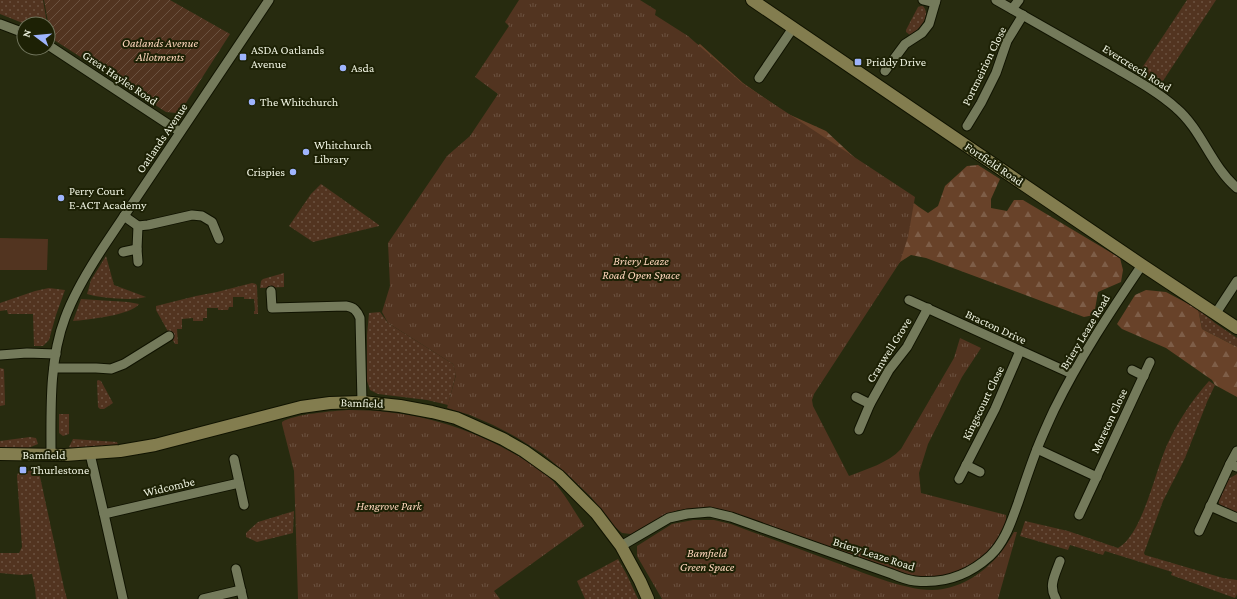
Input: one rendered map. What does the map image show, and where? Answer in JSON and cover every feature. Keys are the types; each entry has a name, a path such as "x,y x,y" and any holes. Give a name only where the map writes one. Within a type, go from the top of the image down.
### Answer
{"street":[{"name":"Oatlands Avenue","path":"51,454 51,401 56,354 64,319 76,292 87,272 124,216 269,0"},
{"path":"885,71 905,44 922,33 929,24 935,1 923,0"},
{"name":"Evercreech Road","path":"996,0 1133,79 1156,93 1176,108 1189,121 1223,174 1237,188"},
{"path":"1012,9 1019,0"},
{"name":"Fortfield Road","path":"759,2 793,28 1237,328"},
{"name":"Portmeirion Close","path":"967,126 996,73 1007,41 1023,15"},
{"path":"0,24 16,31"},
{"path":"759,78 793,28"},
{"name":"Great Hayles Road","path":"56,50 180,132"},
{"path":"124,216 138,226 192,215 202,216 212,222 219,239"},
{"path":"138,226 136,249 138,262"},
{"path":"124,252 136,249"},
{"name":"Briery Leaze Road","path":"621,546 669,518 687,514 710,512 731,517 914,581 930,582 946,580 961,575 976,567 991,555 1003,540 1037,449 1072,374 1103,322 1142,265"},
{"path":"1216,313 1237,281"},
{"path":"271,291 272,308 350,306 357,311 360,318 362,402"},
{"name":"Bracton Drive","path":"909,300 1072,374"},
{"name":"Cranwell Grove","path":"859,430 870,404 889,370 907,347 928,308"},
{"path":"54,368 112,369 124,364 169,336"},
{"name":"Kingscourt Close","path":"959,478 995,409 1020,351"},
{"path":"0,354 56,354"},
{"name":"Moreton Close","path":"1079,515 1150,362"},
{"path":"1132,370 1144,376"},
{"path":"856,397 870,404"},
{"name":"Bamfield","path":"0,454 65,455 120,451 155,445 301,407 330,403 362,402 400,406 432,412 456,418 503,439 524,451 559,476 596,513 621,546 648,599"},
{"path":"1037,449 1097,477"},
{"path":"1199,531 1210,506 1234,466 1237,451"},
{"path":"90,454 123,599"},
{"path":"234,459 244,505"},
{"path":"966,465 980,472"},
{"name":"Widcombe","path":"104,514 239,483"},
{"path":"1210,506 1237,518"},
{"path":"1056,599 1053,594 1052,586 1060,561"},
{"path":"203,599 242,595 236,569"}],"green space":[{"path":"0,0 43,0 46,16 16,16 16,20 0,14"},
{"name":"Oatlands Avenue Allotments","path":"44,0 170,0 230,34 182,109 176,113 166,112 56,41 56,16 47,16"},
{"name":"Briery Leaze Road Open Space","path":"519,0 640,0 656,10 655,15 688,36 742,83 915,197 908,237 900,262 814,394 812,400 813,406 849,476 884,462 901,449 954,358 960,338 981,348 962,377 928,444 919,473 921,493 1006,515 1003,532 985,555 958,572 936,579 928,579 911,575 715,508 678,510 655,520 631,534 622,533 614,526 591,497 543,454 493,425 470,415 447,408 456,375 453,364 388,323 382,312 390,286 388,243 447,156 470,136 498,94 475,77 509,26 505,22"},
{"path":"1187,0 1216,0 1159,87 1138,74"},
{"path":"923,6 925,10 925,18 917,30 910,35 906,32 906,30 918,7"},
{"path":"700,44 743,83 786,113 826,131 855,158 928,213 938,206 945,186 967,166 978,165 1000,179 991,199 991,208 1007,211 1014,200 1023,200 1120,258 1123,270 1121,282 1098,292 1094,315 1084,317 926,258 911,255 900,262 880,287 809,400 827,479 686,52"},
{"path":"321,184 379,226 313,242 289,226 311,194"},
{"path":"0,238 48,239 47,270 0,270"},
{"path":"106,256 114,285 146,297 133,299 100,297 87,294 91,280"},
{"path":"284,273 284,287 260,288 261,281 263,279"},
{"path":"252,283 256,284 257,286 258,314 254,314 254,299 233,297 233,307 229,307 228,310 207,308 207,318 203,318 203,321 193,321 193,318 182,319 182,329 177,329 178,344 175,344 156,310 156,306"},
{"path":"49,288 65,290 49,340 43,346 34,346 33,314 8,314 7,310 0,311 0,303 35,291"},
{"path":"1146,290 1166,292 1198,309 1202,329 1237,347 1237,397 1215,385 1212,380 1166,348 1122,329 1117,324 1135,295"},
{"path":"81,299 139,304 135,308 118,314 73,321"},
{"path":"1198,309 1237,338 1237,347 1202,329"},
{"path":"380,312 388,323 453,364 456,374 448,405 427,400 378,394 370,390 367,381 367,335 369,313"},
{"path":"0,368 4,369 5,405 0,406"},
{"path":"98,380 101,381 113,403 104,409 100,409 98,407"},
{"path":"1209,381 1215,385 1185,458 1163,501 1144,553 1145,555 1223,578 1237,580 1237,594 1235,598 1171,575 1172,572 1105,551 1103,555 1070,545 1068,550 1020,536 1025,521 1068,531 1118,548 1127,541 1135,530 1141,516 1167,445 1191,403"},
{"name":"Hengrove Park","path":"348,410 391,412 432,420 472,433 492,442 528,462 549,477 562,491 584,526 494,591 500,599 298,599 294,471 282,422 304,415"},
{"path":"59,414 69,414 69,434 63,436 59,433"},
{"path":"30,437 36,438 38,444 26,449 0,448 0,441"},
{"path":"73,439 117,442 118,446 75,449 69,447"},
{"path":"34,470 39,472 67,599 36,599 32,574 21,575 0,573 0,553 19,553 22,547 17,476 18,473"},
{"path":"1237,474 1237,515 1221,508 1219,500 1222,488 1226,481"},
{"path":"294,511 293,533 257,542 246,537 246,533 258,522"},
{"name":"Bamfield Green Space","path":"693,520 714,520 731,524 888,582 917,589 931,590 955,586 976,576 993,561 1001,552 1014,532 1017,532 998,599 662,599 637,556 637,546 672,524"},
{"path":"618,559 638,599 585,599 577,581"}],"place":[{"name":"ASDA Oatlands Avenue","path":"243,57"},
{"name":"Priddy Drive","path":"858,62"},
{"name":"Asda","path":"343,68"},
{"name":"The Whitchurch","path":"252,102"},
{"name":"Whitchurch Library","path":"306,152"},
{"name":"Crispies","path":"293,172"},
{"name":"Perry Court E-ACT Academy","path":"61,198"},
{"name":"Thurlestone","path":"23,470"}]}
